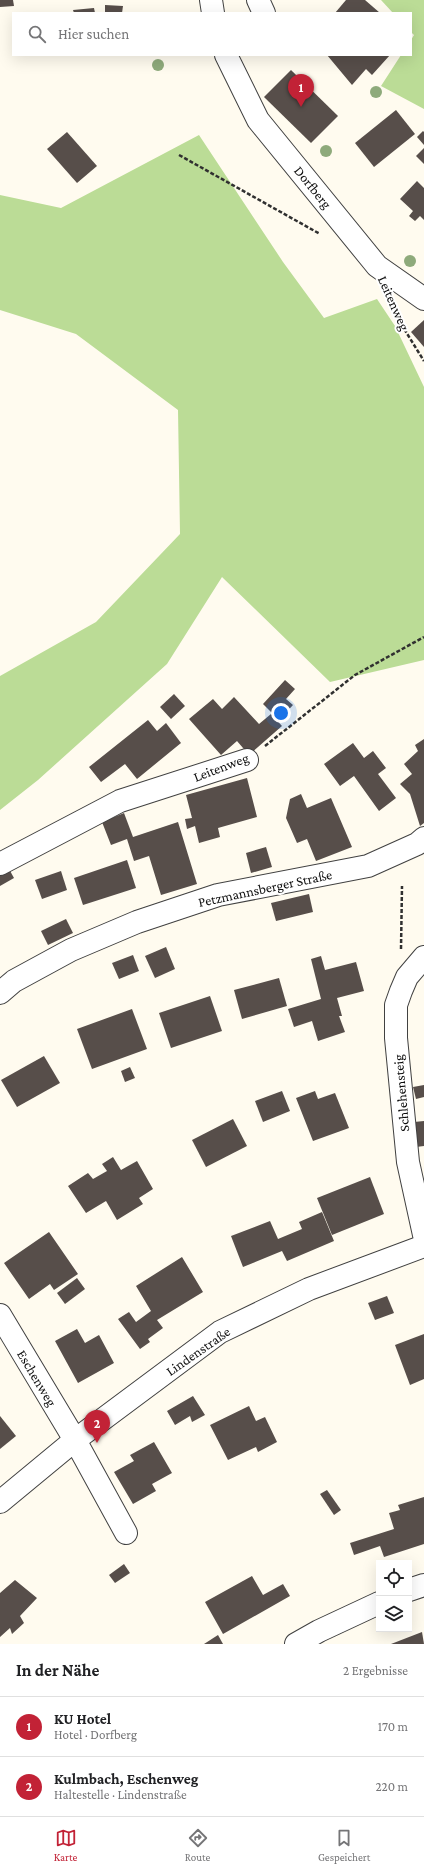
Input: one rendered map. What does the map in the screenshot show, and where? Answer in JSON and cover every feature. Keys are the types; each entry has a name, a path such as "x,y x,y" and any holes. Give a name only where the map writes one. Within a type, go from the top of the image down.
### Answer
{"street":[{"path":"211,0 213,12"},
{"path":"258,0 264,12"},
{"name":"Dorfberg","path":"226,56 258,120 377,266 424,299"},
{"name":"Leitenweg","path":"0,864 120,801 247,760"},
{"name":"Petzmannsberger Straße","path":"0,992 14,980 71,950 138,922 218,895 368,866 417,844 424,838"},
{"name":"Schlehensteig","path":"424,957 407,977 396,1005 396,1038 408,1162 424,1235"},
{"name":"Lindenstraße","path":"0,1502 74,1440 220,1332 309,1289 424,1246"},
{"name":"Eschenweg","path":"0,1315 74,1440 126,1533"},
{"path":"412,1589 424,1585"},
{"path":"296,1644 319,1631 376,1604"}],"path":[{"path":"179,155 322,235"},
{"name":"Leitenweg","path":"394,305 406,332 424,361"},
{"name":"Leitenweg","path":"247,760 355,675 424,637"},
{"path":"402,886 401,969 407,977"}],"green space":[{"path":"381,0 424,0 424,109 381,86 400,56 412,56 412,38 414,35 412,33 412,12 392,12"},
{"path":"199,135 283,262 324,318 377,299 395,326 424,387 424,660 330,682 222,577 167,664 38,780 0,810 0,676 96,622 180,534 178,410 76,334 0,310 0,195 61,208"}],"building":[{"path":"0,0 13,0 14,6 0,7"},
{"path":"346,0 365,0 379,12 336,12"},
{"path":"105,5 123,6 122,12 105,12"},
{"path":"94,8 95,12 74,12 73,10"},
{"path":"328,56 389,56 372,75 366,69 352,85"},
{"path":"291,70 338,116 311,143 264,97"},
{"path":"396,110 415,134 374,167 355,143"},
{"path":"423,131 424,132 424,145 417,137"},
{"path":"67,132 97,166 77,183 47,149"},
{"path":"424,148 424,164 416,156"},
{"path":"417,181 424,188 424,220 420,216 415,221 409,216 413,211 400,199"},
{"path":"424,320 424,347 411,332"},
{"path":"285,680 295,689 286,699 293,705 279,720 263,704"},
{"path":"174,694 185,706 171,719 160,707"},
{"path":"234,697 259,724 271,714 282,726 249,755 237,741 221,755 189,719 213,699 222,709"},
{"path":"148,720 157,731 166,723 181,743 137,779 125,764 101,782 89,767"},
{"path":"424,739 424,823 420,826 410,794 400,784 412,774 404,764 418,751 415,745"},
{"path":"353,743 364,758 373,751 386,768 378,774 396,798 379,811 354,776 340,786 324,764"},
{"path":"247,778 257,817 218,828 220,837 199,843 195,826 187,829 185,819 192,818 186,795"},
{"path":"301,794 307,808 331,798 352,847 316,861 307,839 297,843 286,818 290,799"},
{"path":"124,813 133,837 178,822 197,884 161,895 149,856 134,861 127,839 111,845 102,822"},
{"path":"266,847 272,867 251,873 246,853"},
{"path":"127,860 136,888 83,905 74,878"},
{"path":"9,869 14,878 0,886 0,875"},
{"path":"61,871 67,890 42,899 35,880"},
{"path":"309,894 313,912 276,921 271,903"},
{"path":"66,919 73,933 48,945 41,931"},
{"path":"166,947 175,969 155,978 145,956"},
{"path":"133,955 139,971 119,979 112,963"},
{"path":"321,956 325,970 356,962 364,991 337,998 342,1016 339,1016 345,1032 318,1041 312,1021 294,1027 288,1009 321,999 311,959"},
{"path":"279,978 287,1006 242,1019 234,990"},
{"path":"210,996 222,1031 171,1048 159,1013"},
{"path":"132,1009 147,1049 92,1069 77,1029"},
{"path":"44,1056 60,1083 17,1107 1,1080"},
{"path":"130,1067 135,1078 125,1082 121,1071"},
{"path":"424,1085 424,1097 416,1099 413,1087"},
{"path":"282,1091 290,1111 263,1122 255,1101"},
{"path":"315,1091 318,1099 335,1093 349,1128 313,1141 296,1098"},
{"path":"233,1119 247,1146 206,1167 192,1140"},
{"path":"424,1121 424,1146 416,1147 414,1122"},
{"path":"113,1157 121,1170 137,1161 153,1189 139,1198 143,1204 117,1220 106,1201 86,1213 68,1186 88,1173 93,1179 107,1171 102,1164"},
{"path":"370,1177 384,1214 332,1235 317,1198"},
{"path":"322,1212 334,1241 287,1261 282,1251 243,1267 231,1236 270,1221 278,1239 302,1229 299,1222"},
{"path":"49,1232 78,1274 54,1290 50,1284 29,1299 4,1263"},
{"path":"182,1257 203,1292 157,1320 163,1328 148,1339 150,1342 140,1349 118,1319 129,1312 136,1322 151,1311 136,1286"},
{"path":"77,1278 85,1289 65,1304 57,1293"},
{"path":"387,1296 394,1313 375,1320 368,1303"},
{"path":"77,1329 85,1343 99,1335 114,1363 78,1383 55,1341"},
{"path":"424,1334 424,1379 410,1385 395,1345"},
{"path":"193,1396 205,1415 192,1422 190,1416 175,1425 167,1411"},
{"path":"249,1406 256,1421 265,1417 277,1442 258,1452 256,1447 228,1460 210,1425"},
{"path":"0,1416 16,1436 0,1449"},
{"path":"154,1442 172,1473 152,1484 156,1491 133,1504 114,1472 134,1461 130,1455"},
{"path":"327,1490 341,1510 334,1515 320,1494"},
{"path":"424,1497 424,1544 384,1557 380,1546 354,1555 350,1543 394,1529 389,1513 400,1510 398,1505"},
{"path":"124,1564 130,1573 115,1583 109,1575"},
{"path":"252,1576 263,1595 283,1584 290,1596 223,1634 205,1602"},
{"path":"15,1580 37,1598 20,1616 24,1623 12,1634 10,1628 0,1637 0,1593"},
{"path":"422,1632 424,1644 391,1644"},
{"path":"218,1635 223,1644 204,1644"}],"place":[{"name":"KU Hotel","path":"301,107"},
{"name":"Kulmbach, Eschenweg","path":"97,1443"}]}
